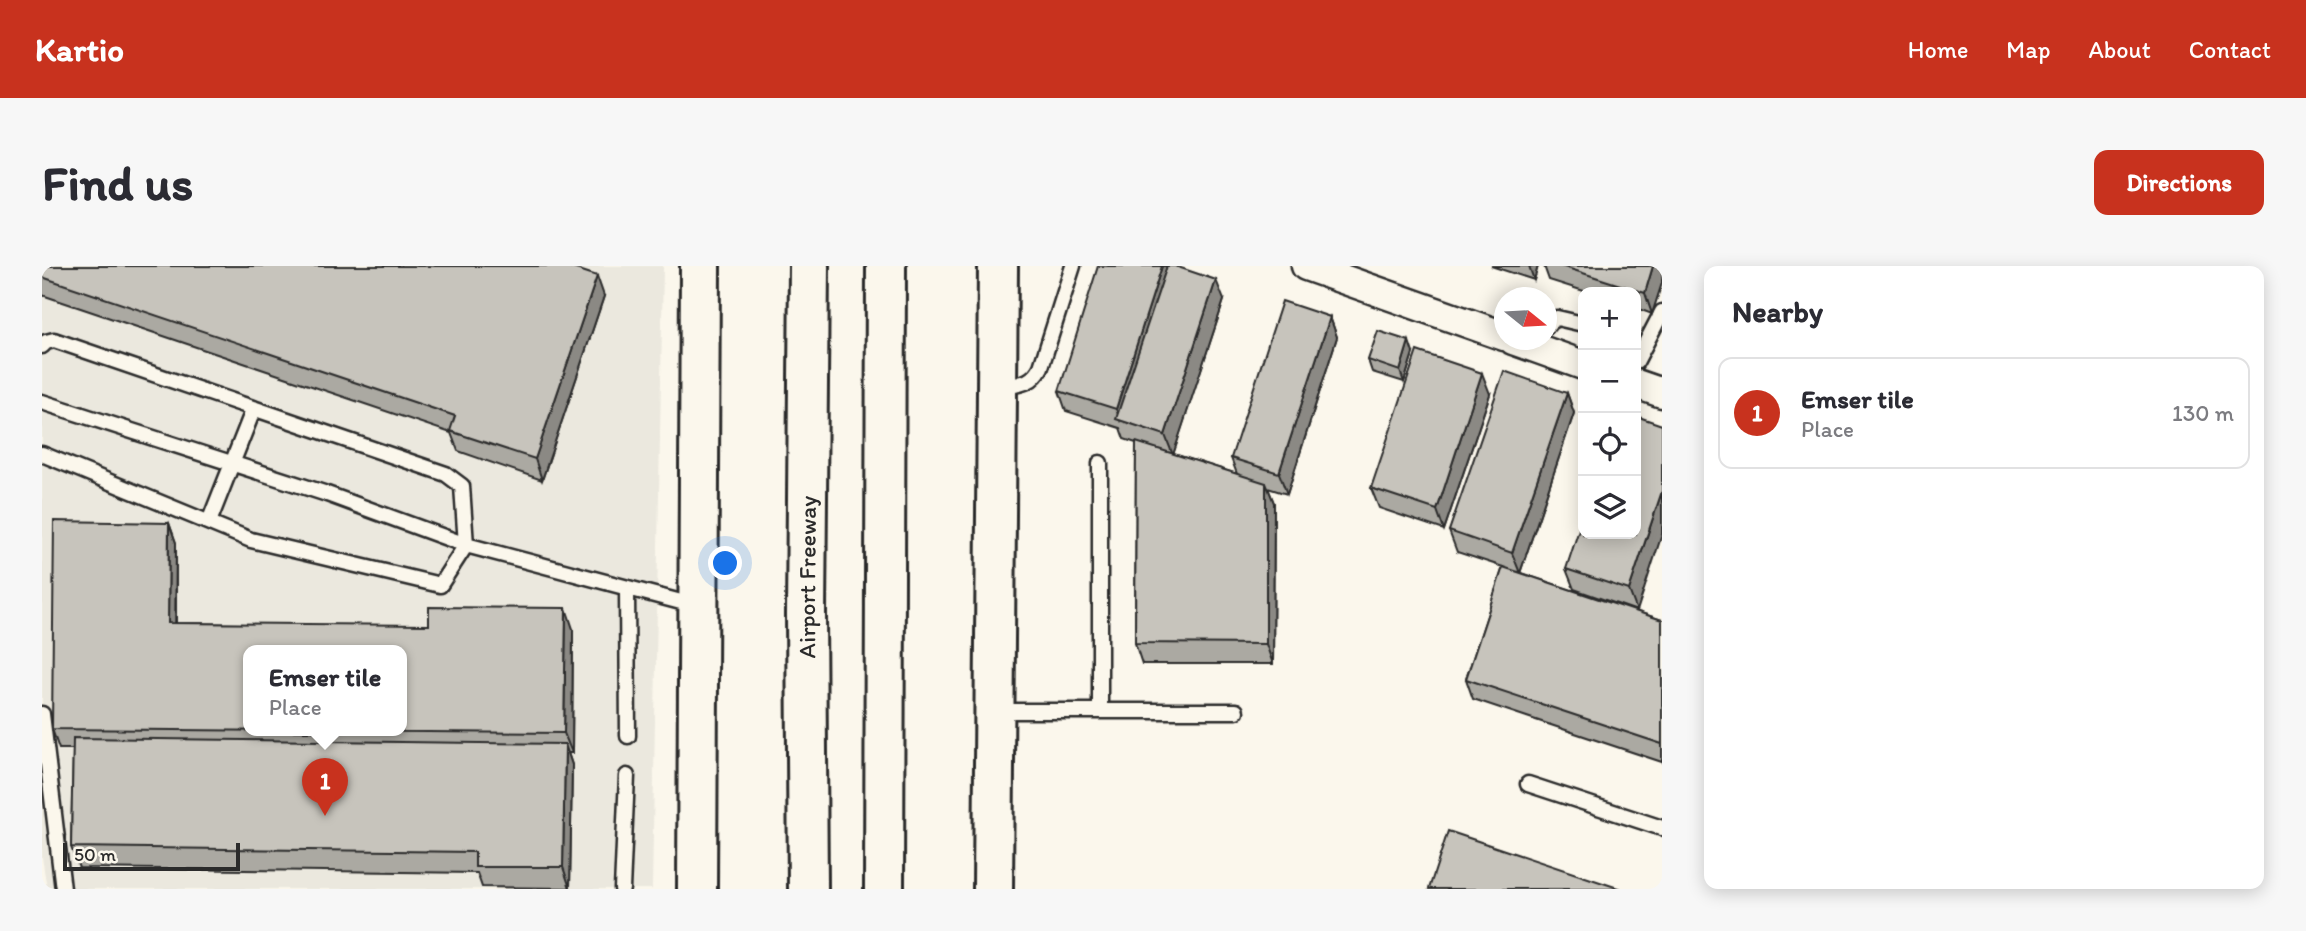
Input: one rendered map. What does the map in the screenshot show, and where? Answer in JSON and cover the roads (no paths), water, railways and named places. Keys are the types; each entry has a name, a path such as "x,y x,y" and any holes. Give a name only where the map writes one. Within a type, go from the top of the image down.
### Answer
{"main road":[{"path":"697,889 700,266"},
{"name":"Airport Freeway","path":"808,889 806,615 809,266"},
{"path":"884,889 886,266"},
{"path":"993,889 998,266"}],"street":[{"path":"1306,266 1494,332"},
{"path":"1555,350 1578,362"},
{"path":"1641,386 1662,393"}],"lane":[{"path":"997,388 1027,382 1036,377 1073,266"},
{"path":"1641,342 1662,312"},
{"path":"1557,318 1578,323"},
{"path":"42,346 54,340 446,474 462,486 466,545 440,585 251,540 42,454"},
{"path":"42,402 327,494 466,545 698,607"},
{"path":"209,522 254,408"},
{"path":"1100,463 1100,711"},
{"path":"627,589 628,736"},
{"path":"994,711 1236,711"},
{"path":"42,714 63,889"},
{"path":"622,889 627,776"},
{"path":"1528,784 1662,828"}],"place":[{"name":"Emser tile","path":"325,816"}]}
